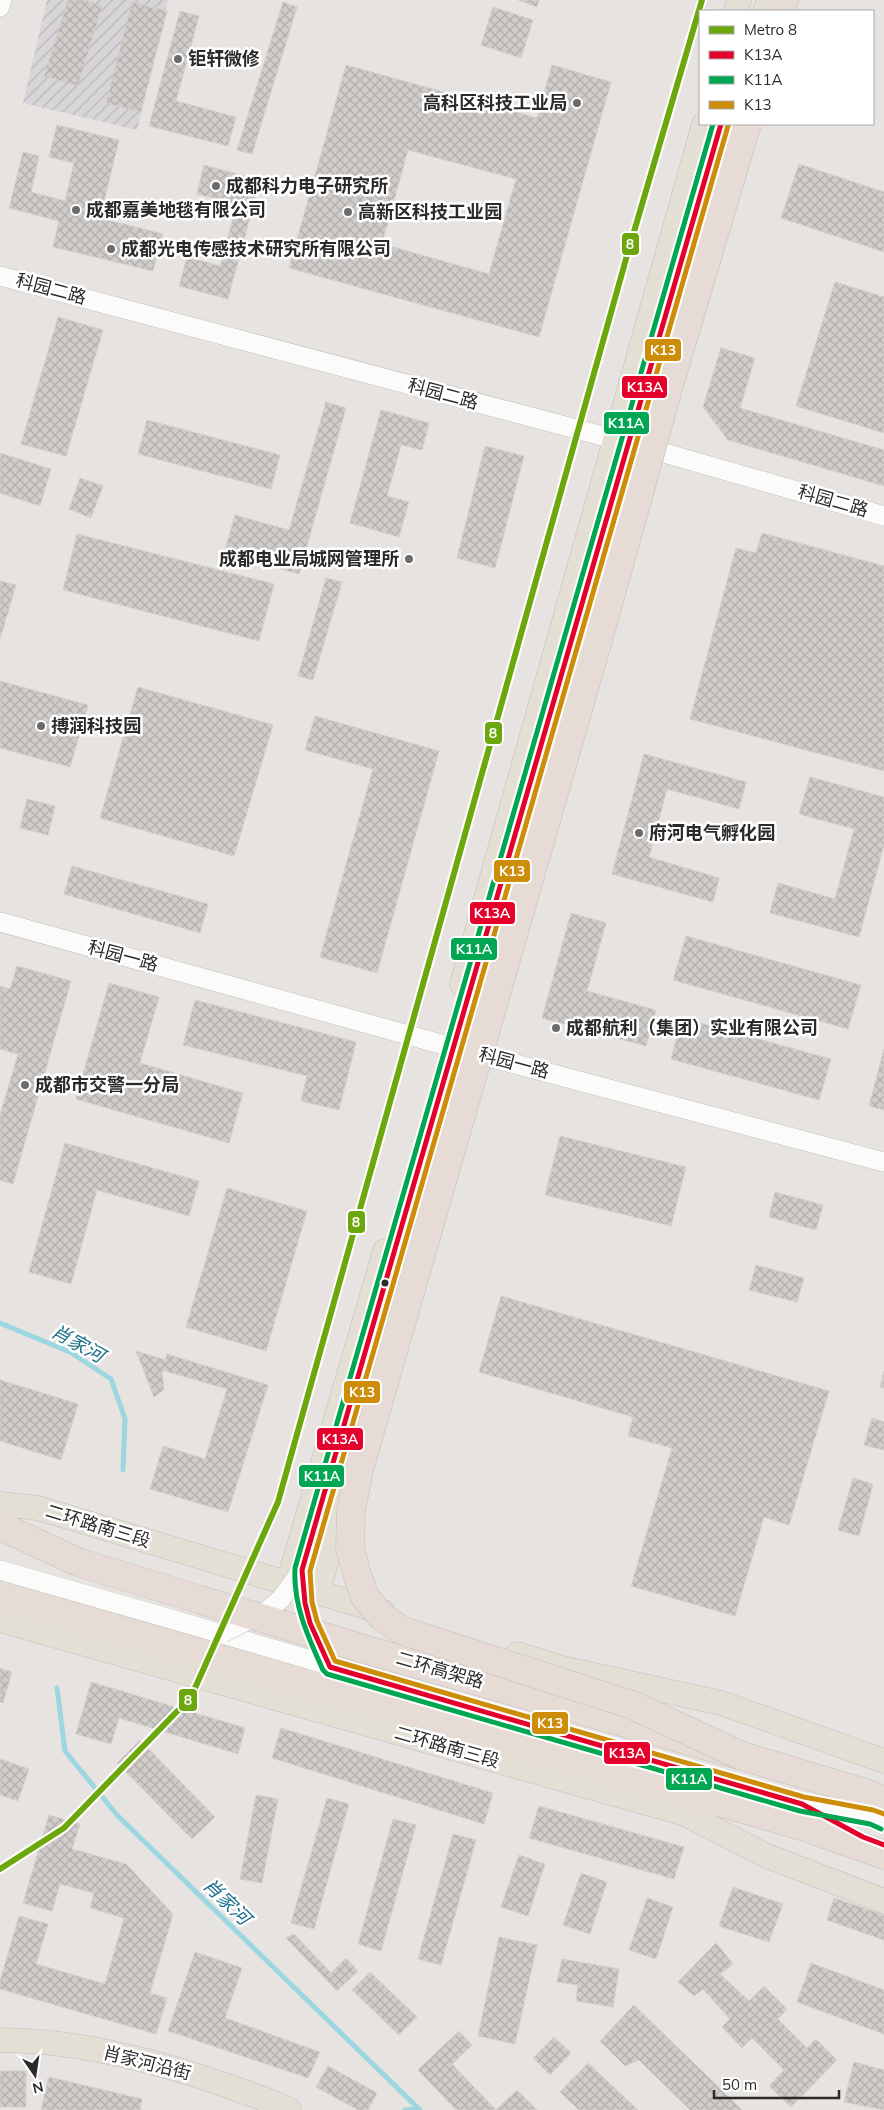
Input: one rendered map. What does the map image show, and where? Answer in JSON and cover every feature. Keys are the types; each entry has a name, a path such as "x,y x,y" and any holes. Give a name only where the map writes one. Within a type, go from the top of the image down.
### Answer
{"highway":[{"path":"742,1756 632,1705 403,1631 382,1617 365,1597 350,1548 351,1511 359,1470 604,621 670,382 747,125"},
{"name":"二环高架路","path":"0,1526 78,1562 286,1627 742,1756 879,1797"},
{"path":"0,1595 803,1815 884,1855"},
{"path":"803,1815 827,1849 884,1874"}],"main road":[{"path":"318,1592 456,1047 616,440 704,125"},
{"path":"295,1576 640,446 733,125"},
{"name":"二环路南三段","path":"0,1504 32,1507 295,1576 318,1592 562,1668 721,1703 884,1761"},
{"name":"二环路南三段","path":"0,1620 685,1814 767,1856 884,1901"},
{"name":"肖家河沿街","path":"0,2040 37,2040 109,2052 209,2079 283,2109"}],"street":[{"path":"0,7 2,0"},
{"path":"223,1633 268,1610 281,1599 295,1576 721,125"},
{"name":"科园二路","path":"0,276 640,446 884,516"},
{"name":"科园一路","path":"0,922 884,1162"},
{"path":"0,1491 32,1507"},
{"path":"0,1570 223,1633 803,1815 884,1845"},
{"path":"295,1576 310,1623 330,1667"},
{"path":"803,1815 872,1817 884,1822"}],"shaded area":[{"path":"47,0 168,0 137,130 23,103"}],"building":[{"path":"68,0 82,0 102,6 78,86 44,76"},
{"path":"518,0 539,0 537,7"},
{"path":"132,2 167,11 141,112 106,103"},
{"path":"283,2 297,7 252,154 237,150"},
{"path":"493,7 533,20 521,58 481,45"},
{"name":"钜轩微修","path":"180,11 199,16 176,101 236,117 228,146 149,126"},
{"name":"高新区科技工业园","path":"346,65 537,118 552,65 611,82 539,337 289,268","holes":["408,150 516,179 489,274 382,244"]},
{"path":"57,125 119,140 100,218 163,234 153,271 53,247 59,221 9,208 23,152 39,156 31,192 65,201 74,163 49,157"},
{"path":"799,164 884,192 884,252 781,218"},
{"path":"204,165 260,180 228,299 179,286 187,257 220,266 237,204 197,194"},
{"path":"835,282 884,297 884,433 796,406"},
{"path":"58,317 103,330 66,456 21,444"},
{"path":"721,348 755,358 740,408 884,450 884,486 728,440 703,407"},
{"path":"326,402 346,408 299,574 224,554 235,515 289,530"},
{"path":"381,410 429,423 422,450 401,445 387,496 409,502 399,537 350,523"},
{"path":"147,420 280,455 271,489 138,454"},
{"path":"485,446 524,456 495,568 457,558"},
{"path":"0,453 51,469 40,506 0,493"},
{"path":"80,478 103,486 91,518 69,509"},
{"path":"762,533 884,566 884,771 690,719 736,548 756,553"},
{"path":"77,534 274,584 259,641 63,590"},
{"path":"326,578 342,582 313,680 298,676"},
{"path":"0,581 16,585 0,639"},
{"name":"搏润科技园","path":"0,681 88,705 70,767 0,748"},
{"path":"138,687 273,725 234,856 100,818"},
{"path":"315,716 439,751 377,973 320,957 373,769 305,750"},
{"name":"府河电气孵化园","path":"644,754 746,782 739,809 667,789 649,857 719,878 713,902 612,874"},
{"path":"810,777 884,797 884,845 859,937 770,913 778,883 835,899 854,829 799,814"},
{"path":"27,799 55,806 48,835 20,828"},
{"path":"72,866 208,904 200,933 64,894"},
{"path":"571,913 606,923 587,991 656,1010 646,1046 542,1018"},
{"path":"686,936 861,985 848,1029 673,980"},
{"name":"成都市交警一分局","path":"17,966 71,981 13,1184 0,1180 0,1115 18,1054 0,1049 0,986 10,989"},
{"path":"109,983 159,997 140,1063 243,1093 229,1143 76,1099"},
{"path":"195,1000 356,1042 339,1110 301,1101 307,1076 183,1045"},
{"path":"682,1018 831,1059 819,1100 671,1059"},
{"path":"884,1049 884,1110 869,1106"},
{"path":"560,1136 686,1167 671,1226 545,1195"},
{"path":"65,1143 199,1181 189,1216 97,1190 71,1284 29,1272"},
{"path":"227,1188 307,1211 266,1351 186,1327"},
{"path":"775,1192 823,1205 816,1230 769,1217"},
{"path":"756,1265 804,1278 797,1302 749,1290"},
{"path":"501,1296 829,1391 789,1525 764,1517 735,1616 631,1586 672,1448 628,1436 633,1417 479,1372"},
{"path":"136,1351 165,1360 167,1354 268,1385 228,1512 150,1489 163,1446 205,1459 227,1389 162,1370 164,1390 154,1397"},
{"path":"884,1371 884,1388 880,1387"},
{"path":"0,1380 78,1404 61,1460 0,1441"},
{"path":"872,1418 884,1422 884,1450 864,1445"},
{"path":"853,1478 873,1484 859,1536 838,1530"},
{"path":"0,1668 12,1672 3,1703 0,1702"},
{"path":"91,1682 245,1728 238,1754 119,1718 111,1744 76,1734"},
{"path":"281,1728 493,1793 484,1824 272,1758"},
{"path":"140,1740 215,1817 192,1839 117,1763"},
{"path":"0,1759 29,1769 18,1801 0,1795"},
{"path":"256,1795 278,1799 262,1883 240,1879"},
{"path":"327,1798 349,1804 314,1929 291,1923"},
{"path":"539,1806 684,1847 674,1879 529,1838"},
{"path":"49,1815 80,1824 72,1849 126,1864 173,1914 150,1993 167,1998 156,2034 0,1989 0,1981 19,1916 48,1924 36,1964 105,1984 124,1918 90,1908 94,1893 60,1884 52,1911 23,1903"},
{"path":"393,1819 416,1825 381,1951 358,1944"},
{"path":"453,1834 476,1840 441,1965 418,1959"},
{"path":"519,1855 545,1864 528,1916 501,1907"},
{"path":"581,1873 607,1882 590,1934 563,1925"},
{"path":"733,1887 783,1904 769,1942 719,1926"},
{"path":"647,1898 673,1907 656,1959 629,1950"},
{"path":"834,1898 884,1915 884,1940 827,1920"},
{"path":"294,1934 331,1973 346,1958 358,1971 337,1991 286,1938"},
{"path":"499,1937 537,1945 515,2044 478,2036"},
{"path":"716,1943 733,1964 720,1974 749,2001 764,1986 787,2009 778,2019 807,2048 816,2039 837,2060 791,2107 769,2086 784,2070 752,2038 742,2048 722,2027 730,2019 703,1989 694,1996 678,1982"},
{"path":"195,1952 242,1968 225,2018 320,2052 308,2078 168,2031"},
{"path":"562,1959 619,1969 613,2007 576,2001 578,1985 557,1982"},
{"path":"811,1963 884,1990 884,2034 797,2002"},
{"path":"370,1972 417,2017 399,2035 352,1990"},
{"path":"634,2005 742,2110 690,2110 639,2060 625,2066 600,2041"},
{"path":"459,2031 472,2045 452,2064 496,2110 456,2110 418,2070"},
{"path":"554,2037 571,2053 550,2075 533,2058"},
{"path":"854,2062 884,2070 884,2110 844,2102"},
{"path":"588,2063 638,2110 579,2110 560,2092"},
{"path":"328,2066 377,2093 368,2110 358,2110 316,2087"},
{"path":"0,2071 26,2071 26,2107 0,2107"},
{"path":"49,2077 142,2099 140,2110 41,2110"},
{"path":"517,2090 537,2110 496,2110"}],"waterway":[{"name":"肖家河","path":"0,1323 70,1352 111,1379 125,1419 123,1470"},
{"name":"肖家河","path":"57,1688 65,1751 117,1815 420,2110"},
{"path":"405,2110 419,2109"}],"metro line":[{"name":"8","path":"699,10 702,0"},
{"name":"8","path":"0,1869 64,1828 191,1697 278,1502 626,259 699,10"}],"transit line":[{"name":"K11A","path":"713,125 295,1568 296,1595 312,1645 323,1670 327,1674 800,1811 870,1824 881,1829"},
{"name":"K13A","path":"721,125 302,1570 305,1603 310,1623 330,1667 802,1804 863,1837 884,1845"},
{"name":"K13","path":"728,126 310,1571 312,1602 317,1621 335,1661 804,1797 873,1810 884,1814"}],"place":[{"name":"钜轩微修","path":"178,59"},
{"name":"高科区科技工业局","path":"577,103"},
{"name":"成都科力电子研究所","path":"216,186"},
{"name":"成都嘉美地毯有限公司","path":"76,210"},
{"name":"高新区科技工业园","path":"348,212"},
{"name":"成都光电传感技术研究所有限公司","path":"111,249"},
{"name":"成都电业局城网管理所","path":"409,559"},
{"name":"搏润科技园","path":"41,726"},
{"name":"府河电气孵化园","path":"639,833"},
{"name":"成都航利（集团）实业有限公司","path":"556,1028"},
{"name":"成都市交警一分局","path":"25,1085"}]}
